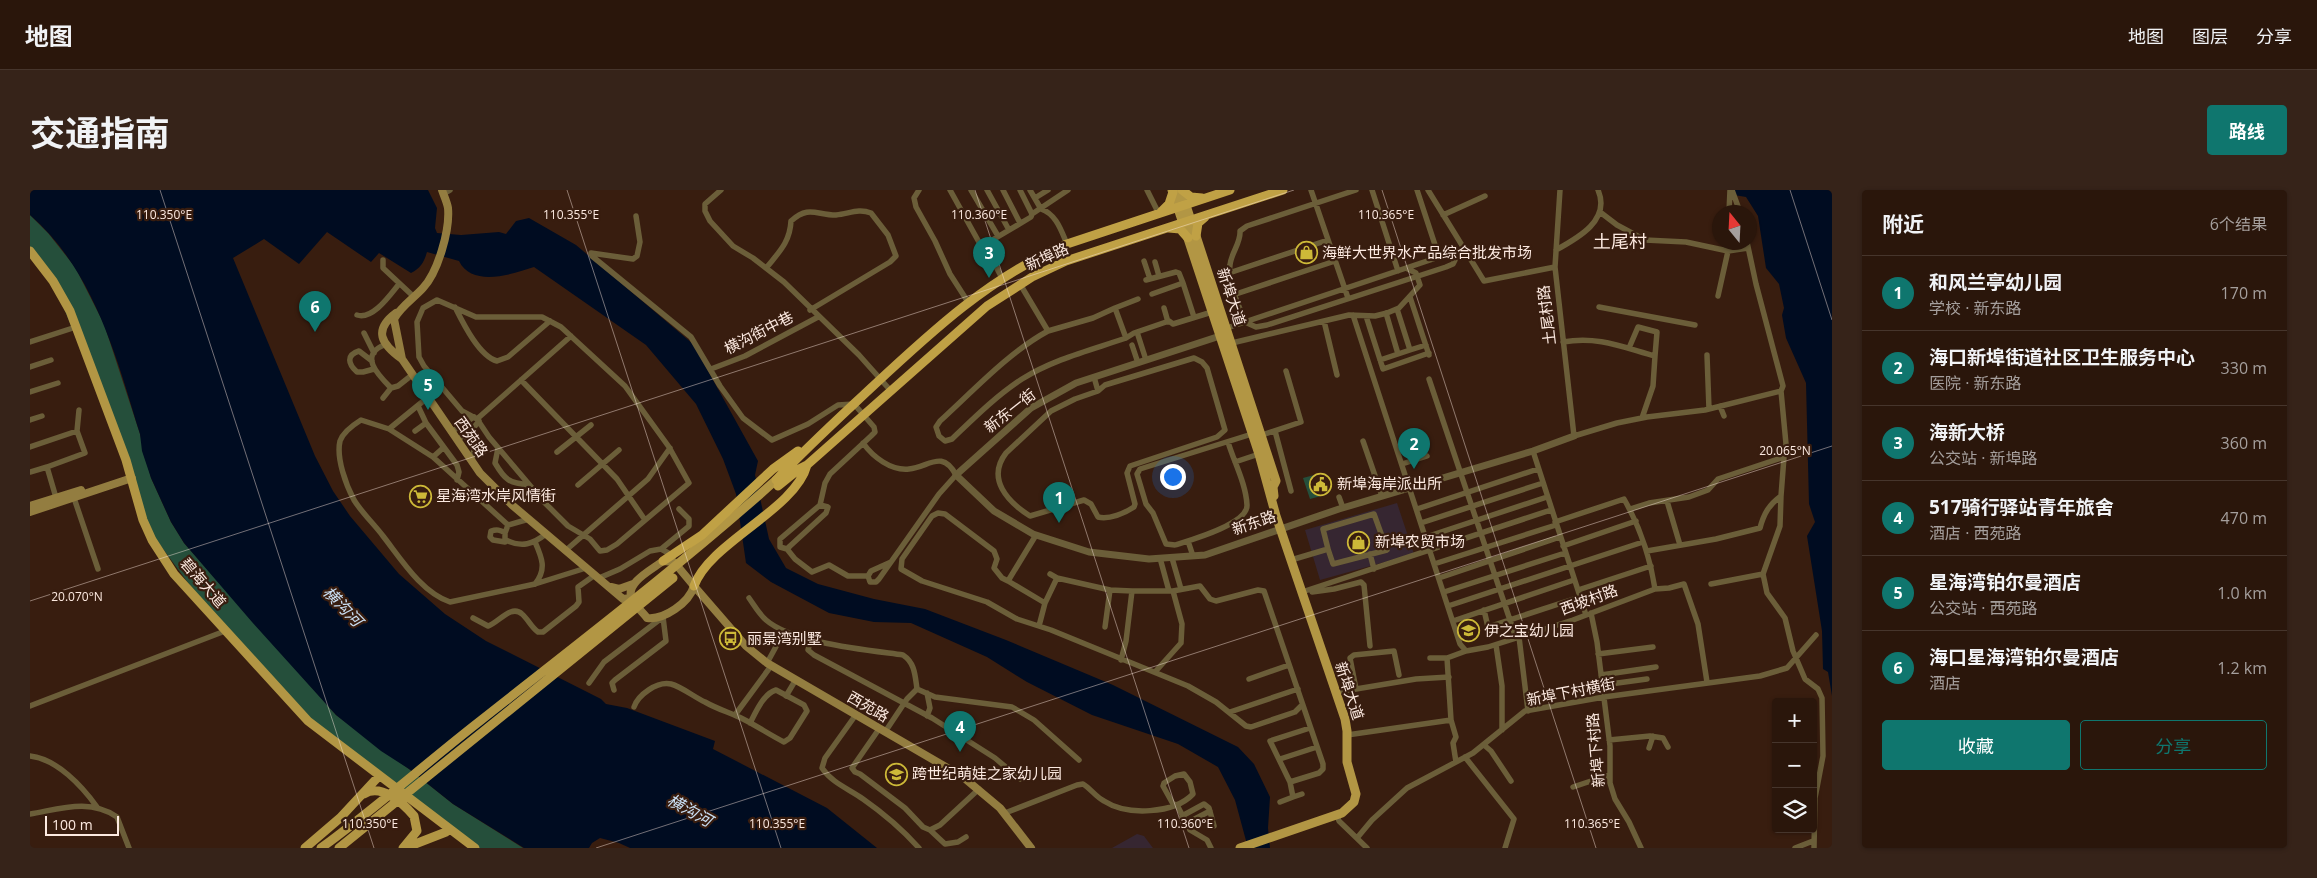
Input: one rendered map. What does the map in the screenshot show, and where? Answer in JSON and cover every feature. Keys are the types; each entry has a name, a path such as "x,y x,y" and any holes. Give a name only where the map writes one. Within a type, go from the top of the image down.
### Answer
{"highway":[{"path":"1159,214 1169,204 1177,190 1191,197 1205,198"},
{"name":"新埠路","path":"807,447 968,302 1002,278 1044,254 1067,244 1230,190"},
{"name":"新埠路","path":"807,465 987,306 1020,284 1055,266 1283,190"},
{"path":"1166,228 1180,229 1192,237 1198,223 1209,214"},
{"path":"663,561 702,536 773,469 799,449 807,447"},
{"path":"777,483 807,447"},
{"path":"777,483 807,465"},
{"path":"694,586 698,574 785,497 804,476 807,465"}],"main road":[{"name":"新埠大道","path":"1177,190 1220,336 1257,434 1271,463 1276,480 1273,494 1281,519 1281,528"},
{"path":"402,360 387,344 381,331 382,325 422,289 437,265 446,232 448,208 445,191"},
{"name":"新埠大道","path":"1192,237 1232,343 1257,434 1263,476 1336,692 1348,735 1347,762 1356,797 1350,808 1337,815 1285,835 1245,847"},
{"name":"碧海大道","path":"30,253 50,281 74,328 129,476 140,522 157,555 299,717 475,848"},
{"name":"西苑路","path":"398,312 394,319 402,360 472,462 496,491 623,599 631,598 648,618 663,617"},
{"path":"30,506 57,500 129,476"},
{"path":"321,848 368,818 643,604 777,483"},
{"path":"30,512 57,500"},
{"path":"599,579 619,589 633,584 663,561"},
{"name":"西苑路","path":"663,561 674,562 746,646 769,665 947,768 979,789 1005,813 1031,848"},
{"path":"631,598 633,584"},
{"path":"663,617 689,597 694,586"},
{"path":"305,848 340,818 378,777"},
{"name":"碧海大道","path":"378,777 446,832 470,848"},
{"path":"363,795 371,790 384,792 414,816 417,831 404,848"},
{"path":"338,848 368,818"},
{"path":"404,848 446,832"}],"street":[{"path":"721,190 705,204 705,211 710,221 733,246 767,267 859,355 891,391"},
{"path":"919,190 914,198 916,207 935,241 950,274 968,302"},
{"path":"950,190 980,244 986,248 1002,278"},
{"path":"971,190 998,236"},
{"path":"987,190 1009,230"},
{"path":"1003,190 1020,223"},
{"path":"1020,190 1032,214"},
{"path":"1030,190 1041,209 1053,216 1067,244"},
{"path":"1035,198 1048,190"},
{"path":"986,248 988,242 1031,217 1032,214 1041,209 1047,202 1068,190"},
{"path":"1147,190 1159,214"},
{"path":"1311,190 1348,298"},
{"path":"1244,322 1229,273 1232,254 1241,239 1240,231 1247,226 1356,190"},
{"path":"1372,190 1398,270"},
{"path":"1416,190 1439,257"},
{"path":"1428,190 1484,281 1555,267"},
{"name":"土尾村路","path":"1560,190 1555,267 1574,436"},
{"path":"1556,250 1590,228 1600,212 1601,203 1598,190"},
{"path":"1730,205 1731,190"},
{"path":"1731,190 1737,205"},
{"path":"1443,215 1485,196"},
{"path":"767,267 785,246 791,221 798,214 808,211 836,215 854,211 871,212 888,236 896,256 890,262 810,310"},
{"path":"1600,212 1617,225 1645,240 1686,242 1728,251 1731,250"},
{"path":"636,216 640,249 638,256 634,258 621,258 590,253 691,337 712,369 720,386 743,418 772,440 808,424 838,404 850,407 874,428 875,432 826,478 820,505 780,539 780,547 787,548 794,559 812,572 829,564 848,576 868,576"},
{"path":"1229,273 1328,240"},
{"path":"1748,250 1783,386 1781,391 1786,444 1780,526 1763,574 1766,593 1785,618 1804,679 1818,688 1822,698 1823,756 1815,798 1814,848"},
{"path":"1718,296 1728,251"},
{"path":"1227,328 1244,322 1345,289 1398,270 1449,254 1455,260 1453,264 1446,267 1267,324 1256,327 1244,322"},
{"path":"384,260 383,268 413,296"},
{"path":"1144,261 1148,279 1176,272 1179,273 1194,317"},
{"path":"1236,294 1335,261"},
{"path":"1155,262 1159,276"},
{"path":"1232,343 1353,315 1386,314 1397,309 1420,286 1416,273 1405,268"},
{"path":"357,315 362,317 372,311 399,284"},
{"path":"1020,284 1048,331"},
{"path":"1152,294 1183,284"},
{"path":"1366,316 1383,369 1429,355 1410,298"},
{"path":"1138,299 1093,318 1048,331 1036,337 940,421 936,427 939,436 945,441 952,440 997,398 1031,374 1064,359 1168,322 1173,324 1212,312"},
{"path":"437,300 455,307 476,317 533,316 550,321 571,336 625,386 670,448 689,483 617,544 608,550 600,551 584,535 568,526 498,448 482,429 477,419 462,411 452,400 418,357 417,322 423,308 437,300"},
{"path":"455,307 466,328 483,351 497,361 508,357 550,321"},
{"path":"1599,307 1695,325"},
{"path":"1115,308 1126,338"},
{"path":"1164,308 1168,322"},
{"path":"1397,309 1410,350"},
{"path":"1386,314 1398,354"},
{"path":"1353,315 1460,644 1466,651"},
{"name":"横沟街中巷","path":"712,369 745,356 818,317"},
{"path":"1642,418 1653,386 1659,318"},
{"path":"1324,321 1337,375"},
{"path":"1629,348 1638,327 1657,332"},
{"path":"30,342 74,328"},
{"path":"1137,332 1146,360"},
{"path":"364,333 374,353"},
{"path":"457,440 465,435 477,419 571,336"},
{"name":"新东一街","path":"891,562 871,571 868,576 870,582 876,582 891,562 939,494 956,475 1031,408 1076,383 1220,336"},
{"path":"1563,342 1606,341 1655,356"},
{"path":"387,344 380,347 374,353 372,361 374,369 392,388"},
{"path":"1132,345 1138,363"},
{"path":"1380,360 1426,345"},
{"path":"372,361 359,351 351,354 349,357 350,364 357,372 374,369"},
{"path":"1707,355 1709,409"},
{"path":"1194,358 1202,362 1206,368 1225,430 1217,437 1130,466 1127,473 1135,506 1128,511 1098,518 1091,504 1084,500 1030,516 1003,492 997,476 1000,461 1006,453 1051,411 1075,398 1098,391 1105,385 1194,358"},
{"path":"30,367 51,360"},
{"path":"1228,442 1244,492 1246,511 1236,522 1170,546 1163,541 1153,513 1146,504 1138,478 1138,471 1143,467 1228,442 1257,434 1275,431 1301,422 1286,371"},
{"path":"383,398 392,388 398,386 412,375"},
{"path":"1094,377 1098,391"},
{"path":"1429,379 1517,638 1528,711"},
{"path":"520,380 602,464 630,496 645,520"},
{"path":"30,392 58,383"},
{"path":"1574,436 1617,423 1709,409 1781,391"},
{"path":"389,429 427,398"},
{"path":"418,406 426,423 457,465 459,472 457,480"},
{"path":"1720,406 1724,416"},
{"path":"30,472 85,453 77,431 79,410"},
{"path":"30,420 42,416"},
{"path":"451,432 477,419"},
{"path":"508,525 433,457 389,429 361,420 341,438 339,448 345,476 355,501 412,572 441,599 450,602 535,584 586,568"},
{"path":"416,431 426,423"},
{"path":"557,452 591,425"},
{"path":"459,427 474,448 472,462"},
{"path":"30,447 77,431"},
{"path":"1275,431 1290,491"},
{"name":"新东路","path":"956,475 994,511 1036,535 1089,552 1149,559 1172,558 1205,555 1343,508 1532,451 1574,436"},
{"path":"1363,441 1382,496"},
{"path":"863,443 874,456 894,467 909,469 935,460 950,466 956,475"},
{"path":"433,457 443,448"},
{"path":"498,448 495,463 501,472 514,484 529,484"},
{"path":"565,551 648,479 670,448"},
{"path":"578,485 619,450"},
{"name":"新埠下村路","path":"1532,451 1574,580 1589,614 1603,685 1610,740 1609,775 1615,799 1629,822 1641,848"},
{"path":"1235,462 1259,454"},
{"path":"1402,464 1427,456"},
{"path":"1630,509 1648,503 1689,497 1708,490 1718,479 1784,457"},
{"path":"1271,463 1282,460"},
{"path":"47,467 57,500"},
{"path":"1417,509 1538,469"},
{"path":"1276,480 1288,480"},
{"path":"1421,522 1543,483"},
{"path":"73,495 98,569"},
{"path":"1647,551 1716,539 1760,528 1763,516 1771,503 1781,496"},
{"path":"1339,497 1343,508"},
{"path":"1426,537 1547,497"},
{"path":"1434,564 1624,499 1636,521 1644,542 1655,588"},
{"path":"1667,500 1680,545"},
{"path":"787,548 828,510 827,505 820,505"},
{"path":"474,618 488,626 510,612 521,612 538,632 543,632 580,602 578,587 620,569 650,551 661,548 689,526 689,519 680,509"},
{"path":"1302,592 1551,510"},
{"path":"1045,604 1002,578 994,568 997,559 994,551 943,513 932,516 901,563 903,571 922,581 987,602 1012,617 1188,686 1230,712 1246,726 1251,727 1295,712 1302,704"},
{"path":"1374,514 1386,550 1333,564 1328,549 1323,530 1374,514"},
{"path":"508,525 529,519"},
{"path":"1563,546 1636,521"},
{"path":"508,525 506,536 515,544 535,542 546,534"},
{"path":"1008,581 1036,535"},
{"path":"1439,578 1560,537"},
{"path":"1188,541 1193,556"},
{"path":"535,542 543,567 542,576 535,584"},
{"path":"1448,606 1644,542"},
{"path":"661,548 672,555"},
{"path":"1292,560 1328,549"},
{"path":"1370,554 1374,569"},
{"path":"1444,592 1565,554"},
{"path":"1155,672 1181,643 1182,624 1160,558"},
{"path":"1172,558 1182,589"},
{"path":"1578,590 1651,566"},
{"path":"1050,574 1057,578 1110,590 1171,591 1200,586 1210,599 1216,601 1258,590 1264,591 1323,764 1322,771 1290,782"},
{"path":"1711,584 1763,574"},
{"path":"1039,626 1045,604 1057,578"},
{"path":"1453,621 1574,580"},
{"path":"1302,592 1326,591 1360,582 1364,585 1370,646"},
{"name":"西坡村路","path":"1447,658 1466,651 1496,645 1589,614 1655,588 1669,588 1684,584 1698,624 1707,682"},
{"path":"1104,627 1110,590"},
{"path":"1121,660 1126,641 1132,591"},
{"path":"1484,610 1488,627 1580,597"},
{"path":"749,598 765,619 784,632 811,639 903,655 910,659 914,668 917,688 852,768 904,808 923,827 930,830 945,844 958,842 966,837"},
{"path":"589,683 609,658 663,617"},
{"path":"614,690 612,683 615,680 666,641 663,617"},
{"path":"30,706 223,631"},
{"path":"735,715 769,665 784,632"},
{"name":"新埠下村横街","path":"1357,838 1372,820 1406,788 1465,757 1484,745 1528,711 1604,697 1760,676 1787,668 1816,635"},
{"path":"811,639 808,650 814,655 928,716 995,758 1020,779"},
{"path":"1496,645 1502,686 1502,730"},
{"path":"1598,654 1653,647"},
{"path":"1356,689 1350,658 1354,655 1394,651 1399,675"},
{"path":"1430,658 1447,658 1451,720 1456,737 1452,744 1456,762"},
{"path":"1249,679 1289,665"},
{"path":"1601,675 1656,667"},
{"path":"1336,692 1416,679 1449,677"},
{"path":"1603,685 1647,679"},
{"path":"786,696 795,681"},
{"path":"634,708 638,700 649,691 657,686 670,684 735,715 784,742 790,738 807,711 804,705 776,690 771,692 750,723"},
{"path":"917,688 935,697 1012,707 1034,720 1079,760"},
{"path":"1230,712 1298,689"},
{"path":"928,693 930,708 928,716"},
{"path":"855,716 826,758 822,768 833,780 895,823 919,848"},
{"path":"1348,735 1451,720"},
{"path":"1293,797 1290,782 1270,741 1310,728"},
{"path":"1610,740 1653,736 1663,738 1668,747"},
{"path":"1649,748 1653,736"},
{"path":"1484,745 1491,750 1511,781"},
{"path":"1280,759 1317,747"},
{"path":"30,756 41,758 55,765 70,777 97,806 117,817 130,848"},
{"path":"1465,757 1514,819 1505,848"},
{"path":"1005,813 1077,784 1083,784 1105,802 1135,811 1149,811 1177,805 1193,794 1190,782 1184,774 1175,776 1164,783 1166,794 1173,804 1177,805 1186,823 1195,834 1207,840 1211,848"},
{"path":"1573,786 1609,775"},
{"path":"930,830 940,825 979,789"},
{"path":"1280,802 1302,794"},
{"path":"1182,816 1204,804 1210,811 1214,826"},
{"path":"30,814 85,805 97,806"},
{"path":"1186,823 1210,811"},
{"path":"1337,815 1339,821 1368,848"},
{"path":"1795,848 1813,841"}],"shaded area":[{"name":"新埠农贸市场","path":"1397,503 1414,554 1320,580 1305,530"},
{"path":"1137,834 1144,836 1153,848 1112,848"}],"green space":[{"path":"30,215 48,233 75,267 104,324 140,434 151,478 171,522 184,543 336,715 453,804 523,848 478,848 308,721 206,607 146,526 122,450 51,277 30,253"},
{"path":"1314,475 1321,496 1310,499 1303,478"}],"water":[{"name":"横沟河","path":"30,190 428,190 437,208 435,228 437,233 461,235 499,232 506,234 516,221 529,218 576,245 693,344 758,461 755,475 769,539 786,568 818,584 874,599 925,609 1006,640 1113,685 1238,747 1254,764 1270,797 1268,828 1270,848 1248,848 1235,800 1218,767 1178,744 1092,715 1027,682 987,657 911,623 874,622 829,613 771,582 746,563 736,494 723,459 696,404 646,345 534,267 515,273 483,277 465,269 459,261 427,252 422,264 411,273 379,253 371,262 327,232 299,264 264,239 233,258 315,456 333,491 350,516 399,574 445,614 486,641 601,699 606,704 627,708 715,741 713,749 827,808 877,848 630,848 600,838 592,843 589,848 524,848 453,804 336,715 184,543 171,522 151,478 122,375 100,316 87,288 71,262 52,237 30,215"},
{"path":"1732,190 1832,190 1832,696 1828,672 1823,669 1822,631 1807,536 1815,522 1809,504 1806,383 1786,338 1782,315 1784,308 1779,284 1766,268 1757,205 1751,205 1746,197 1734,195"}],"place":[{"name":"海鲜大世界水产品综合批发市场","path":"1306,253"},
{"name":"海新大桥","path":"989,278"},
{"name":"海口星海湾铂尔曼酒店","path":"315,332"},
{"name":"星海湾铂尔曼酒店","path":"428,410"},
{"name":"海口新埠街道社区卫生服务中心","path":"1414,469"},
{"name":"新埠海岸派出所","path":"1321,484"},
{"name":"星海湾水岸风情街","path":"420,496"},
{"name":"和风兰亭幼儿园","path":"1059,523"},
{"name":"新埠农贸市场","path":"1359,542"},
{"name":"伊之宝幼儿园","path":"1468,631"},
{"name":"丽景湾别墅","path":"731,639"},
{"name":"517骑行驿站青年旅舍","path":"960,752"},
{"name":"跨世纪萌娃之家幼儿园","path":"896,774"}],"district":[{"name":"土尾村","path":"1620,242"}]}
